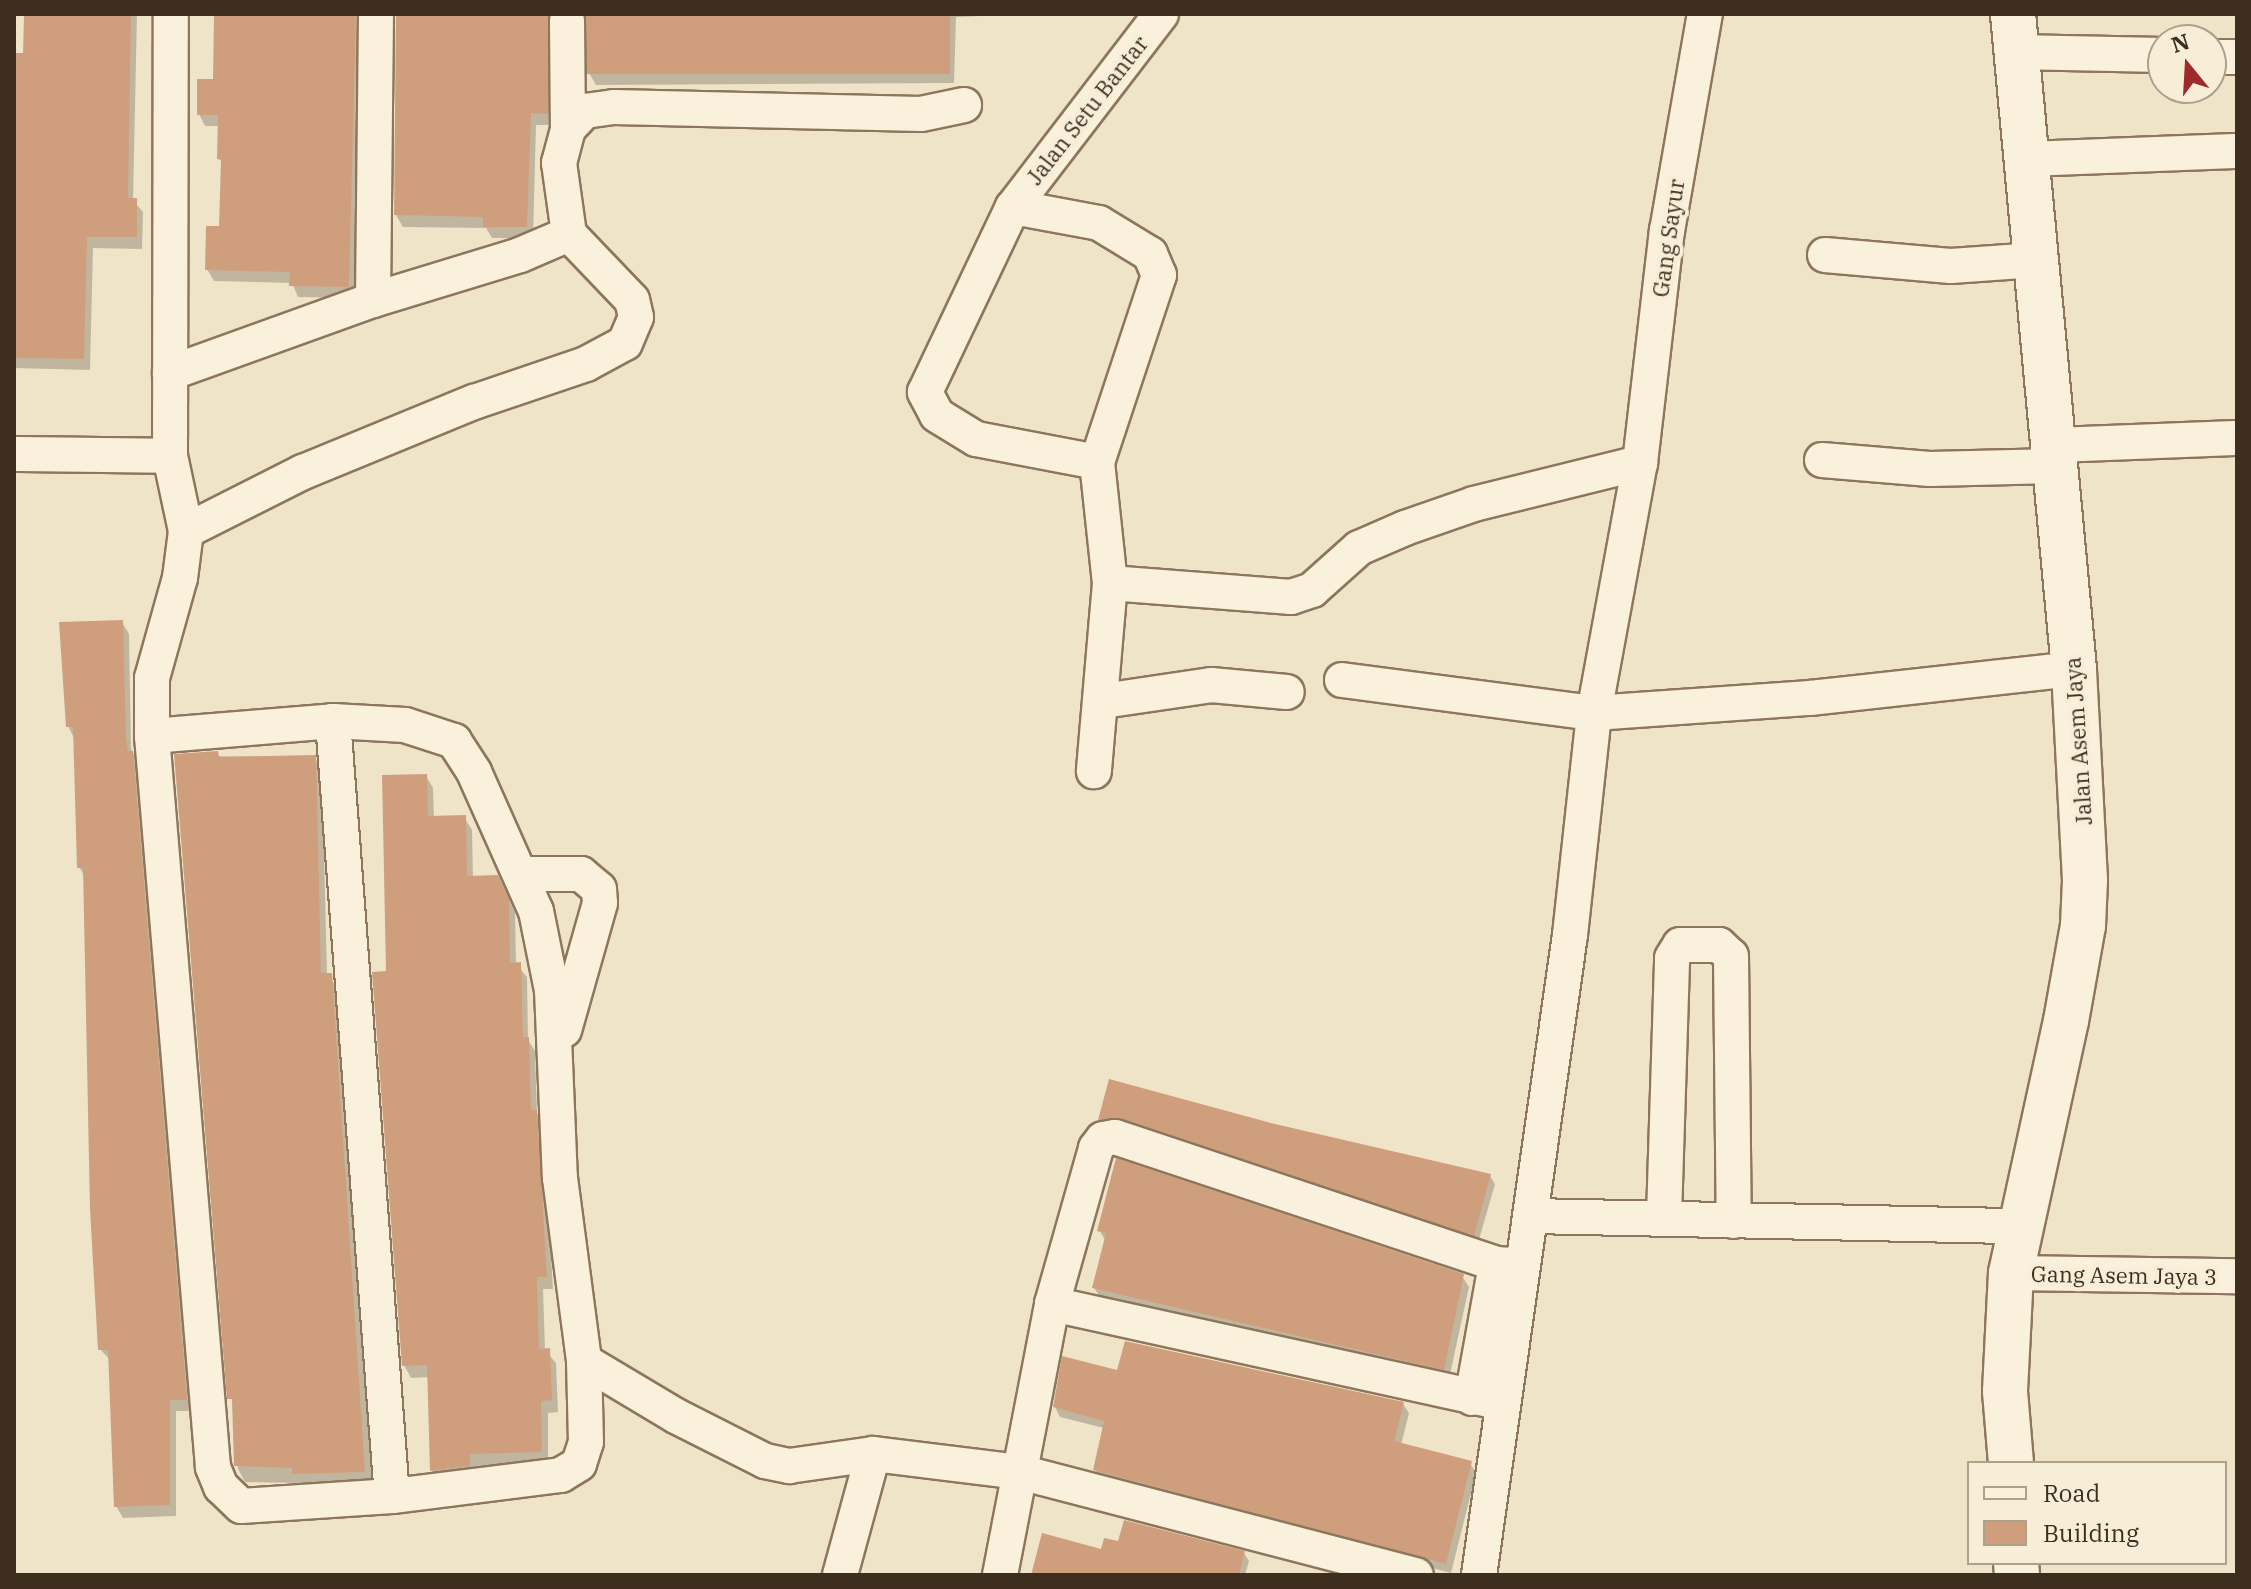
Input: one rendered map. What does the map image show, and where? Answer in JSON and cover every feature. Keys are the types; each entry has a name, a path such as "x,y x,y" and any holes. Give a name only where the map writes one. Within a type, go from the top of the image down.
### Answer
{"main road":[{"name":"Jalan Asem Jaya","path":"2011,1461 2005,1391 2011,1273 2083,926 2074,669 2013,33"}],"street":[{"path":"152,736 333,721 405,725 454,741 522,874 539,924 558,1050 560,1178 584,1361 586,1442 579,1464 547,1479 392,1496 241,1506 221,1487 213,1467 152,736 152,678 180,578 186,531 170,456 171,14"},
{"path":"373,300 376,14"},
{"name":"Jalan Setu Bantar","path":"1097,462 976,439 937,415 925,392 1013,207 1161,14"},
{"name":"Gang Sayur","path":"1479,1575 1488,1400 1509,1265 1531,1216 1594,713 1640,463 1667,231 1705,14"},
{"path":"186,531 303,472 474,402 586,364 625,343 636,317 632,300 569,234 559,163 568,129 567,21"},
{"path":"2013,33 2147,53"},
{"path":"568,129 585,111 614,107 921,114 964,105"},
{"path":"2025,159 2237,151"},
{"path":"1013,207 1099,223 1150,254 1159,275 1097,462 1110,583 1103,701 1094,771"},
{"path":"170,373 373,300 520,255 569,234"},
{"path":"1825,255 1938,266 2036,260"},
{"path":"1822,460 1930,469 2237,438"},
{"path":"14,454 170,456"},
{"path":"1110,583 1291,597 1312,590 1359,548 1405,528 1474,504 1640,463"},
{"path":"1342,680 1594,713 1810,698 2074,669"},
{"path":"1103,701 1211,685 1287,692"},
{"path":"333,721 392,1496"},
{"path":"522,874 581,874 599,889 600,903 558,1050"},
{"path":"1664,1217 1672,958 1680,945 1719,945 1731,956 1734,1221"},
{"path":"1000,1575 1052,1304 1096,1148 1103,1139 1115,1137 1509,1265"},
{"path":"1531,1216 2023,1226"},
{"name":"Gang Asem Jaya 3","path":"2011,1273 2237,1276"},
{"path":"1052,1304 1488,1400"},
{"path":"584,1361 676,1416 765,1461 803,1465 873,1454 1020,1472 1416,1575"},
{"path":"840,1575 873,1454"}],"building":[{"path":"24,14 131,14 128,198 137,198 137,237 87,237 84,359 14,358 14,53 23,53"},
{"path":"214,14 356,14 349,287 289,286 290,272 205,270 206,226 219,226 221,160 217,159 218,115 197,115 197,79 213,79"},
{"path":"396,14 549,14 548,114 531,113 527,227 483,227 483,217 394,215"},
{"path":"585,14 950,14 950,74 585,74"},
{"path":"123,620 126,736 128,751 133,751 187,1400 170,1400 170,1505 114,1507 108,1350 98,1350 90,1209 83,868 77,868 73,727 66,727 59,622"},
{"path":"218,751 219,757 316,755 321,973 332,973 365,1472 292,1474 292,1468 234,1466 232,1399 227,1399 174,754"},
{"path":"427,774 428,816 466,815 467,876 498,875 509,899 510,963 521,962 523,1037 529,1037 531,1110 537,1110 547,1277 537,1277 539,1349 550,1348 552,1400 541,1401 542,1452 470,1454 470,1466 430,1471 427,1365 402,1366 372,972 386,971 382,775"},
{"path":"1109,1079 1275,1124 1491,1174 1474,1236 1121,1118 1098,1120"},
{"path":"1116,1158 1464,1274 1444,1370 1092,1288 1106,1233 1097,1231"},
{"path":"1125,1341 1404,1402 1394,1441 1472,1461 1446,1564 1093,1470 1104,1421 1053,1407 1062,1356 1117,1370"},
{"path":"1124,1520 1245,1551 1239,1575 1031,1575 1042,1533 1101,1549 1104,1538 1118,1541"}]}
